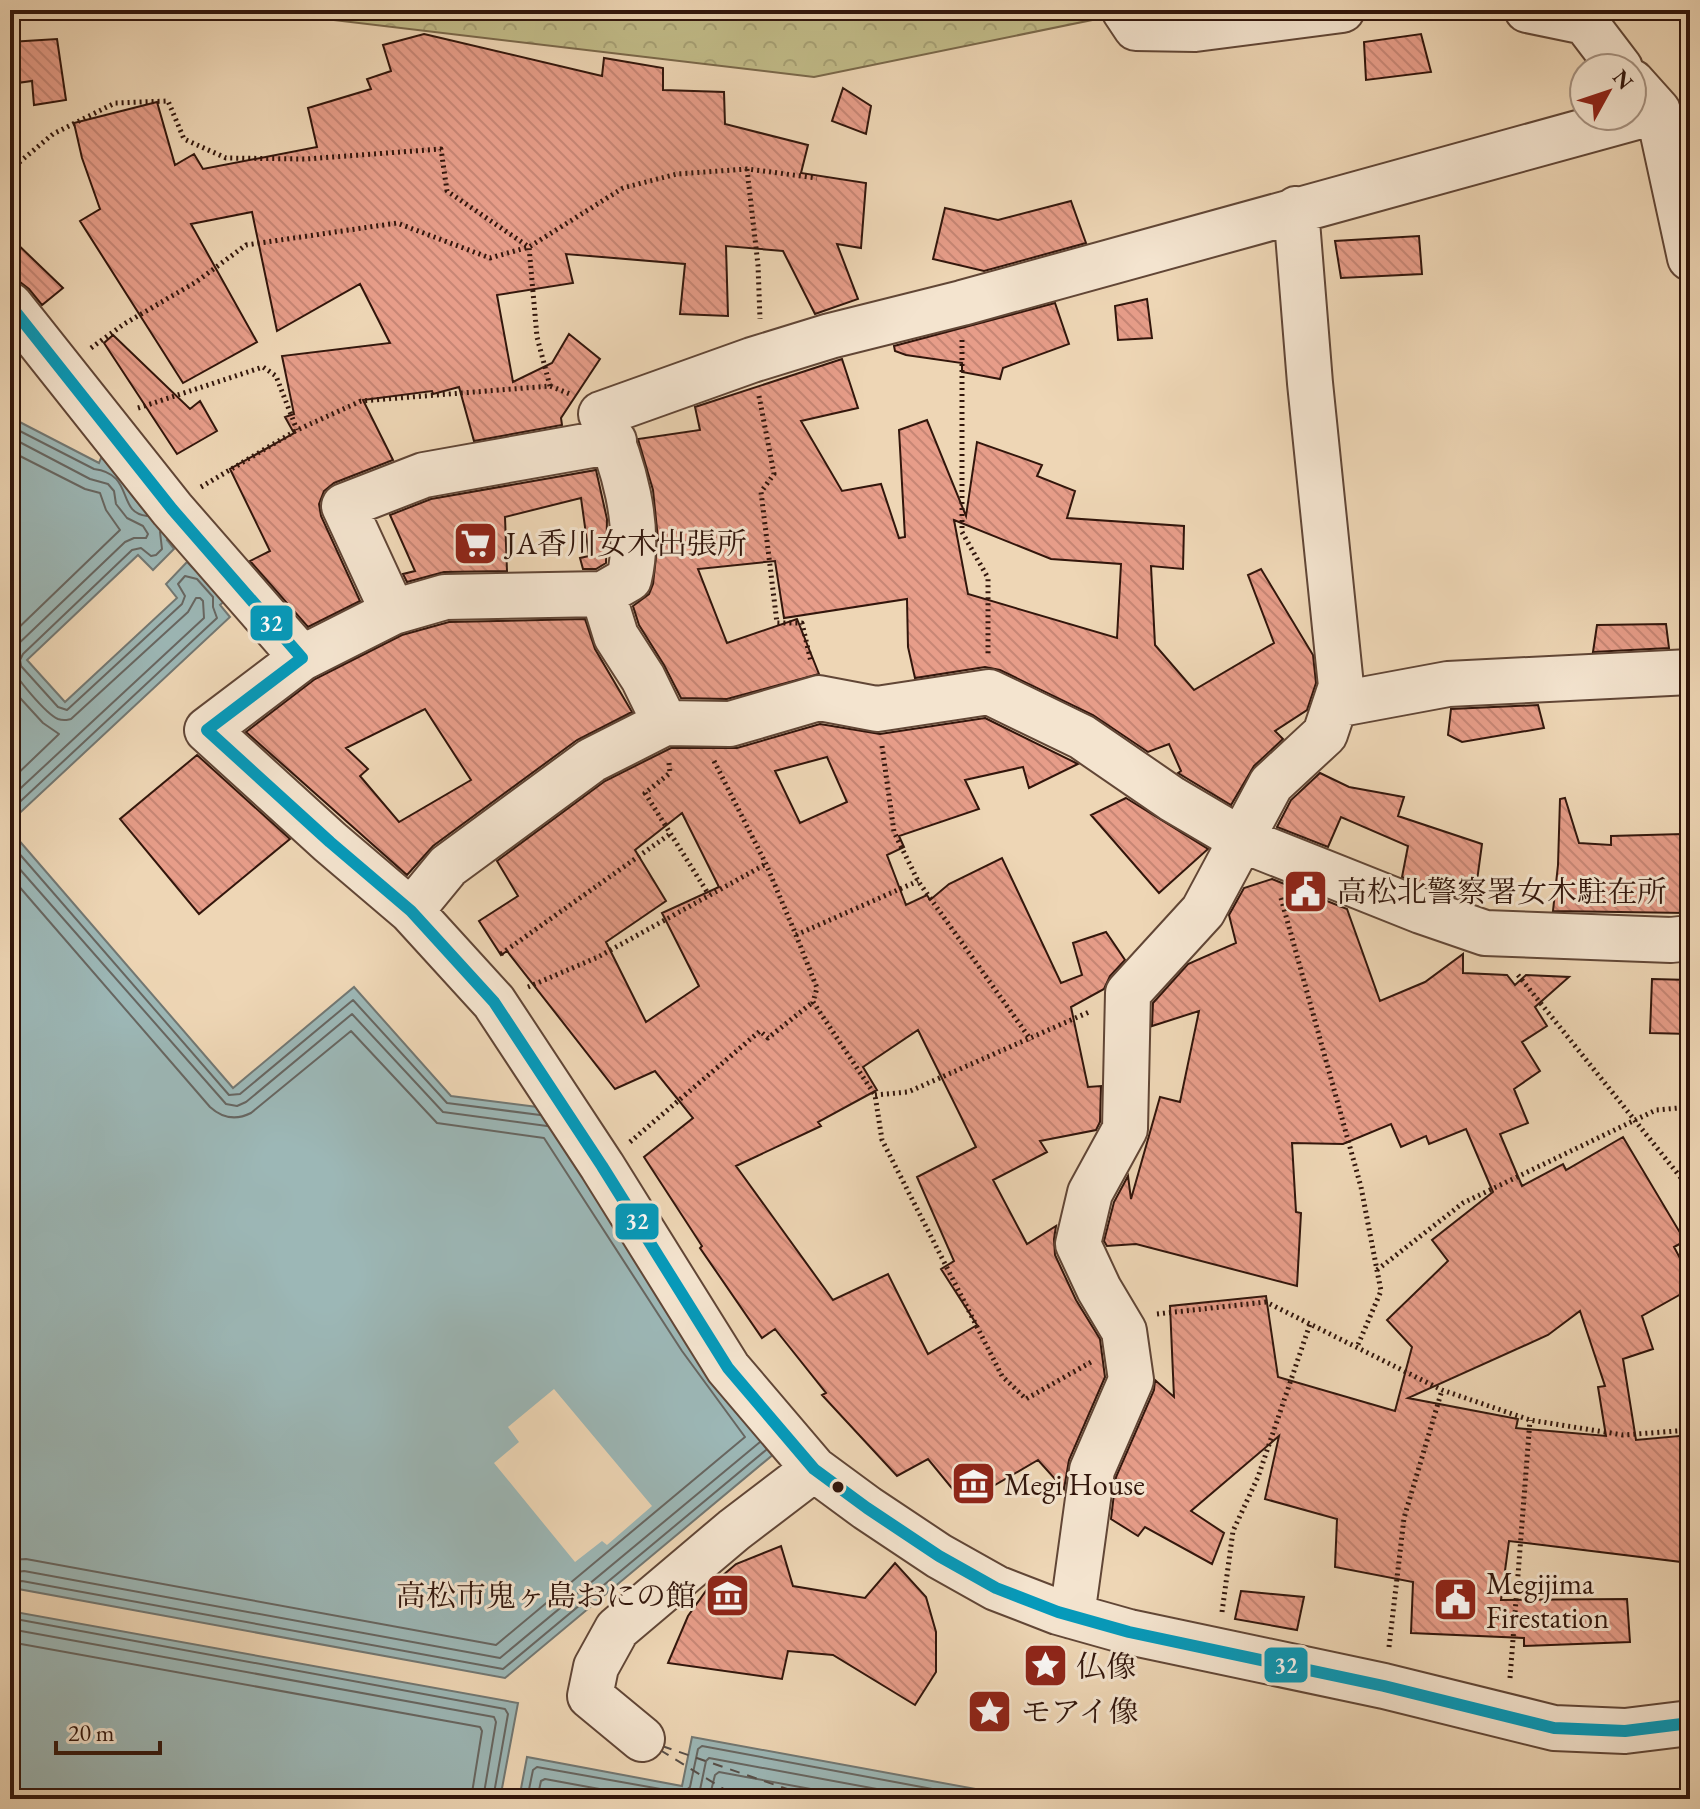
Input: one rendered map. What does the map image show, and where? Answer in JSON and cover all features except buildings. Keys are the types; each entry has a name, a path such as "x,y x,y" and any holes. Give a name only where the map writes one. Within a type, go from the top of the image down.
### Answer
{"street":[{"path":"1124,10 1136,28 1195,29 1342,10"},
{"path":"1527,10 1585,22 1608,52"},
{"path":"1648,107 1690,258"},
{"path":"393,612 344,506 424,475 607,427 756,358 1296,209 1568,121"},
{"path":"1072,1616 1092,1470 1131,1380 1125,1337 1078,1244 1090,1193 1125,1129 1128,993 1203,911 1254,845 1271,784 1325,734 1341,686 1310,383 1296,209"},
{"path":"10,305 172,509 302,658"},
{"path":"607,427 629,503 634,558 629,579 603,594 445,597 393,612 302,658 207,730 411,911 482,989 602,1166 728,1368 814,1469 879,1516 984,1582 1072,1616 1129,1632 1384,1686 1554,1728 1625,1731 1690,1723"},
{"path":"603,594 616,636 643,678 680,724"},
{"path":"1335,705 1448,684 1690,672"},
{"path":"411,911 448,866 592,760 680,724 730,724 819,698 877,709 989,692 1082,737 1172,799 1254,845 1421,911 1485,933 1671,940 1690,938"},
{"path":"642,1739 590,1696 596,1667 617,1629 734,1530 814,1469"}],"path":[{"path":"10,170 53,134 115,103 168,101 184,139 226,158 306,159 441,149 447,191 529,247"},
{"path":"747,169 758,265 756,358 774,474 761,492 777,623 802,623 819,698"},
{"path":"62,370 124,324 196,282 246,245 397,223 490,258 529,247 623,188 677,174 747,169 817,178"},
{"path":"529,247 537,337 550,386"},
{"path":"962,303 962,532 988,578 989,692"},
{"path":"104,423 147,404 263,367 276,376 297,430"},
{"path":"172,509 214,477 297,430 361,401 550,386 589,403 607,427"},
{"path":"877,709 894,832 918,881 1031,1040"},
{"path":"680,724 670,773 645,793 709,895"},
{"path":"602,1166 760,1031 768,1038 813,1002 817,988 766,864 680,724"},
{"path":"482,989 670,834"},
{"path":"1254,845 1361,1187 1381,1291 1357,1347"},
{"path":"482,989 598,957 766,864"},
{"path":"796,935 918,881"},
{"path":"1485,933 1690,1189"},
{"path":"875,1095 908,1092 1031,1040 1128,993"},
{"path":"813,1002 875,1095 882,1140 1002,1376 1026,1399 1125,1337 1155,1314 1266,1302 1442,1390 1530,1420 1623,1435 1690,1430"},
{"path":"1377,1270 1463,1203 1656,1110 1690,1107"},
{"path":"1216,1650 1233,1531 1258,1477 1310,1324"},
{"path":"1384,1686 1404,1518 1442,1390"},
{"path":"1506,1718 1530,1420"}],"green space":[{"path":"249,10 1141,10 814,77"}],"water":[{"path":"10,417 99,463 101,458 121,471 135,490 131,494 142,508 173,534 167,540 174,549 153,570 138,555 27,660 65,702 177,598 166,584 187,562 195,570 198,568 226,600 220,605 230,617 10,822"},
{"path":"10,830 233,1088 354,987 451,1096 561,1110 787,1443 505,1678 18,1589 15,1612 518,1703 500,1799 10,1799"},
{"path":"692,1737 1030,1799 519,1799 527,1757 682,1786"}],"pier":[{"path":"554,1389 652,1506 607,1545 602,1541 575,1562 494,1463 519,1442 508,1427"}],"ferry route":[{"path":"662,1746 790,1790 807,1799"},
{"path":"660,1750 740,1799"}],"transit line":[{"name":"32","path":"10,305 172,509 302,658 207,730 411,911 494,1002 602,1166 728,1368 814,1469 939,1556 996,1588 1058,1612 1129,1632 1384,1686 1554,1728 1625,1731 1690,1723"}],"place":[{"name":"JA香川女木出張所","path":"475,543"},
{"name":"高松北警察署女木駐在所","path":"1306,891"},
{"name":"Megi House","path":"973,1484"},
{"name":"高松市鬼ヶ島おにの館","path":"727,1595"},
{"name":"Megijima Firestation","path":"1455,1600"},
{"name":"仏像","path":"1045,1666"},
{"name":"モアイ像","path":"990,1711"}]}
